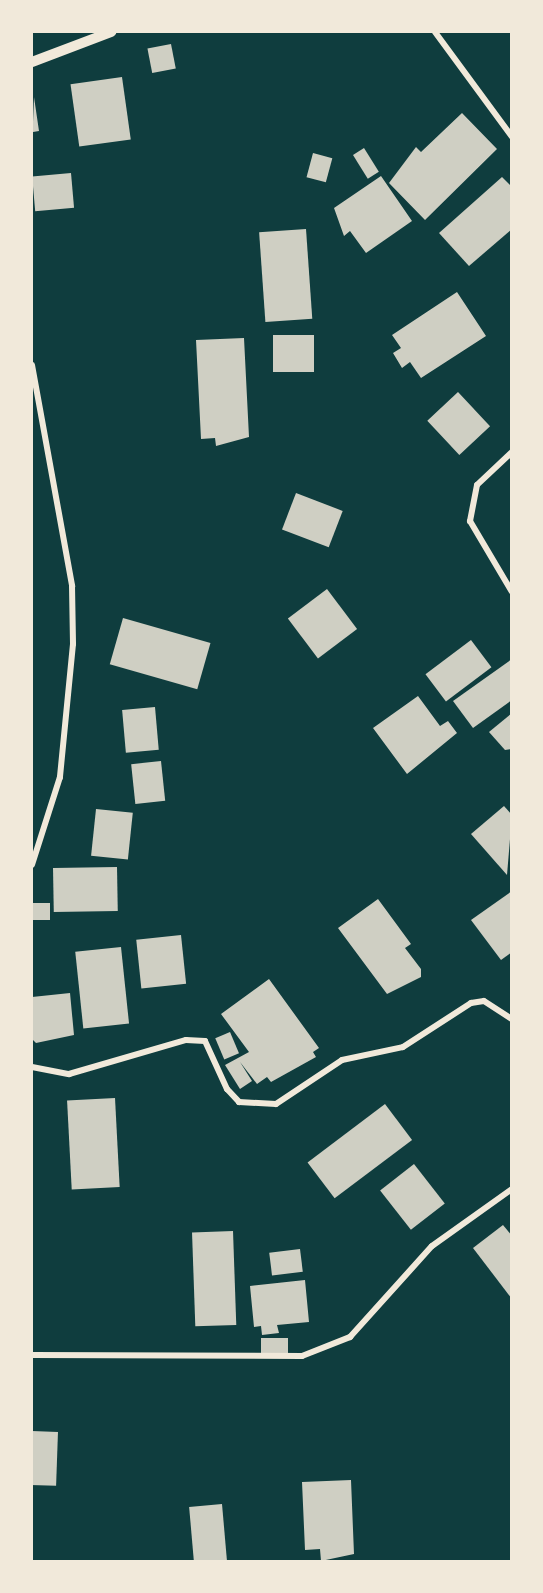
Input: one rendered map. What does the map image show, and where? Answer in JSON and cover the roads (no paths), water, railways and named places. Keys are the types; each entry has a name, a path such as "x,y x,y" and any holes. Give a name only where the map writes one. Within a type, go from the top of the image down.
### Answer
{"street":[{"path":"32,62 111,32"},
{"path":"435,32 512,137"},
{"path":"32,365 72,586 73,644 60,777 32,865"},
{"path":"512,452 477,485 470,502 470,521 512,592"},
{"path":"32,1067 69,1074 186,1041 205,1041 226,1089 239,1102 276,1104 342,1060 417,1040 471,1003 484,1001 512,1019"},
{"path":"32,1355 303,1356 350,1337 432,1246 512,1189"}]}
